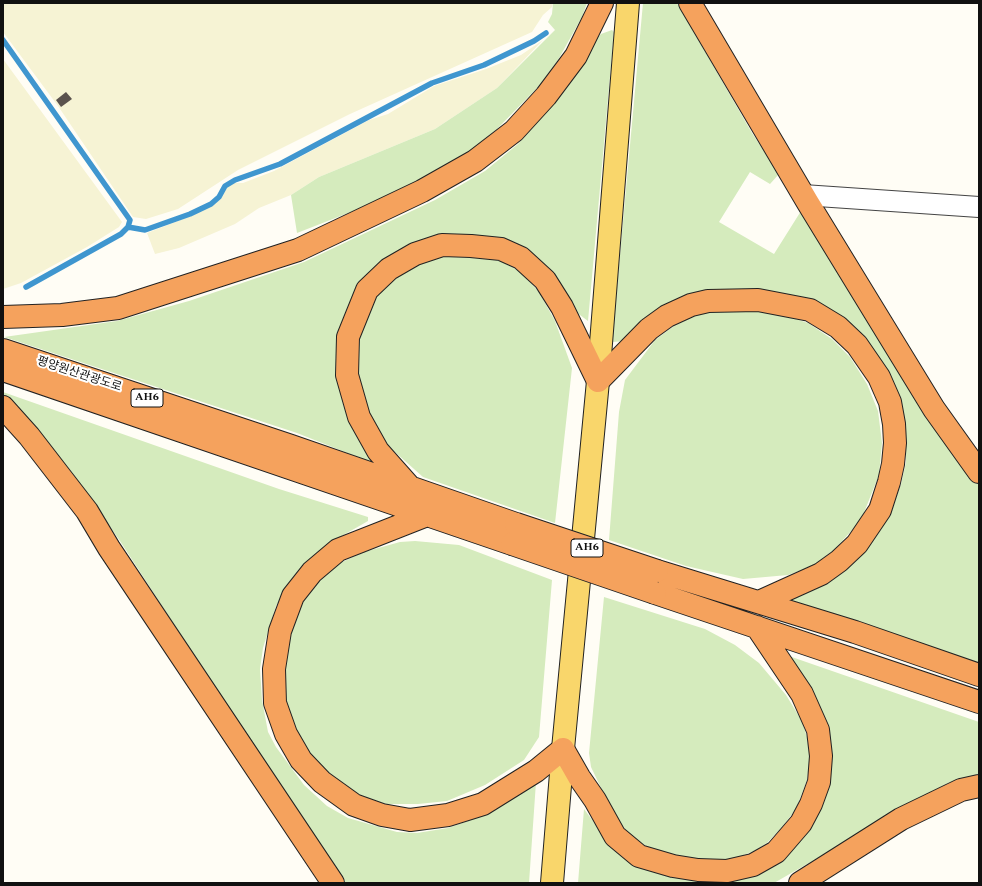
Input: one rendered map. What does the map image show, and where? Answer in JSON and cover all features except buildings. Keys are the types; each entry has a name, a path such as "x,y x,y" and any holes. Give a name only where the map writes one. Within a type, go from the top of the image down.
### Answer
{"highway":[{"path":"3,317 62,315 118,308 298,250 422,191 475,161 514,130 546,96 576,56 602,3"},
{"path":"690,3 803,194 934,409 979,472"},
{"path":"410,487 378,451 359,417 347,375 348,337 367,290 389,269 415,254 442,245 470,246 501,249 521,258 545,280 562,307 598,381 649,329 667,316 691,305 708,300 758,300 810,310 838,327 857,345 879,377 890,402 894,424 895,443 893,464 880,510 856,544 839,561 821,574 759,602"},
{"name":"평양원산관광도로","path":"3,350 288,456"},
{"path":"3,370 288,456 410,487 514,534 655,593 979,702"},
{"path":"3,407 29,436 87,511 109,548 333,883"},
{"path":"288,456 428,515 514,534"},
{"path":"428,515 338,550 312,572 294,596 280,630 274,669 275,703 286,734 301,760 322,782 354,805 382,815 410,820 448,814 483,804 536,771 563,749 579,777 595,800 615,836 639,856 673,866 727,871 753,865 776,852 801,823 811,804 819,782 821,756 818,730 802,694 757,628"},
{"name":"AH6","path":"514,534 657,571 759,602"},
{"path":"759,602 855,632 979,675"},
{"path":"800,883 901,819 961,790 979,786"}],"main road":[{"path":"552,883 563,749 598,381 628,3"}],"street":[{"path":"803,194 979,207"}],"shaded area":[{"path":"3,3 553,3 552,7 543,15 532,32 350,114 238,170 178,209 146,219 133,217 58,106 3,32"},
{"path":"543,40 497,88 435,129 319,177 291,195 259,208 235,224 179,248 155,254 147,233 191,216 212,205 221,199 227,187 234,183 243,183 274,171 369,120 388,114 434,86 486,69 521,55"},
{"path":"3,59 122,222 119,227 87,247 21,283 3,289"}],"green space":[{"path":"553,3 587,3 582,17 558,60 539,86 497,129 465,155 397,194 297,233 291,195 319,177 435,129 497,88 555,30 548,22 552,14"},
{"path":"643,3 677,3 752,133 779,174 770,184 750,172 719,222 774,254 801,211 979,484 979,675 781,601 807,592 828,582 848,567 867,549 892,510 901,484 906,462 904,422 812,301 785,294 758,291 627,341 612,342"},
{"path":"612,30 614,32 588,321 576,312 509,245 389,261 339,375 343,404 356,433 372,458 370,462 297,433 4,337 117,321 189,301 304,262 435,200 485,171 518,144 549,108 597,38 601,34"},
{"path":"447,255 473,255 501,261 521,272 539,292 555,321 572,368 555,523 423,477 387,445 364,413 355,390 355,344 374,296 415,261"},
{"path":"749,310 784,315 808,323 832,339 850,357 867,384 878,411 882,443 879,475 861,520 835,549 813,566 788,575 743,579 686,566 609,540 619,412 625,380 655,340 674,326 695,315 718,311"},
{"path":"3,392 279,489 368,517 368,521 333,541 307,562 286,589 276,606 263,648 260,669 262,700 268,732 276,747 304,785 327,806 348,818 397,832 417,833 448,828 479,817 536,782 529,883 344,883 298,816 120,541 71,471 45,441 3,403"},
{"path":"415,541 459,545 552,580 539,737 524,760 485,785 447,801 418,804 387,804 367,799 343,786 322,770 306,751 293,727 284,700 287,636 299,604 316,582 340,563 364,552 400,542"},
{"path":"604,597 705,629 735,645 759,663 786,695 802,721 807,737 810,758 807,780 796,809 767,843 754,851 731,860 709,863 667,856 646,846 629,834 614,815 591,767 589,753"},
{"path":"786,655 979,722 979,774 948,783 774,883 578,883 584,809 608,841 672,877 697,881 723,881 744,876 828,784 832,761 831,742 825,722"}],"waterway":[{"path":"128,227 145,230 190,214 211,204 219,197 225,186 235,180 280,164 432,83 484,65 534,41 546,33"},
{"path":"3,40 130,220 128,227 121,234 26,287"}]}
